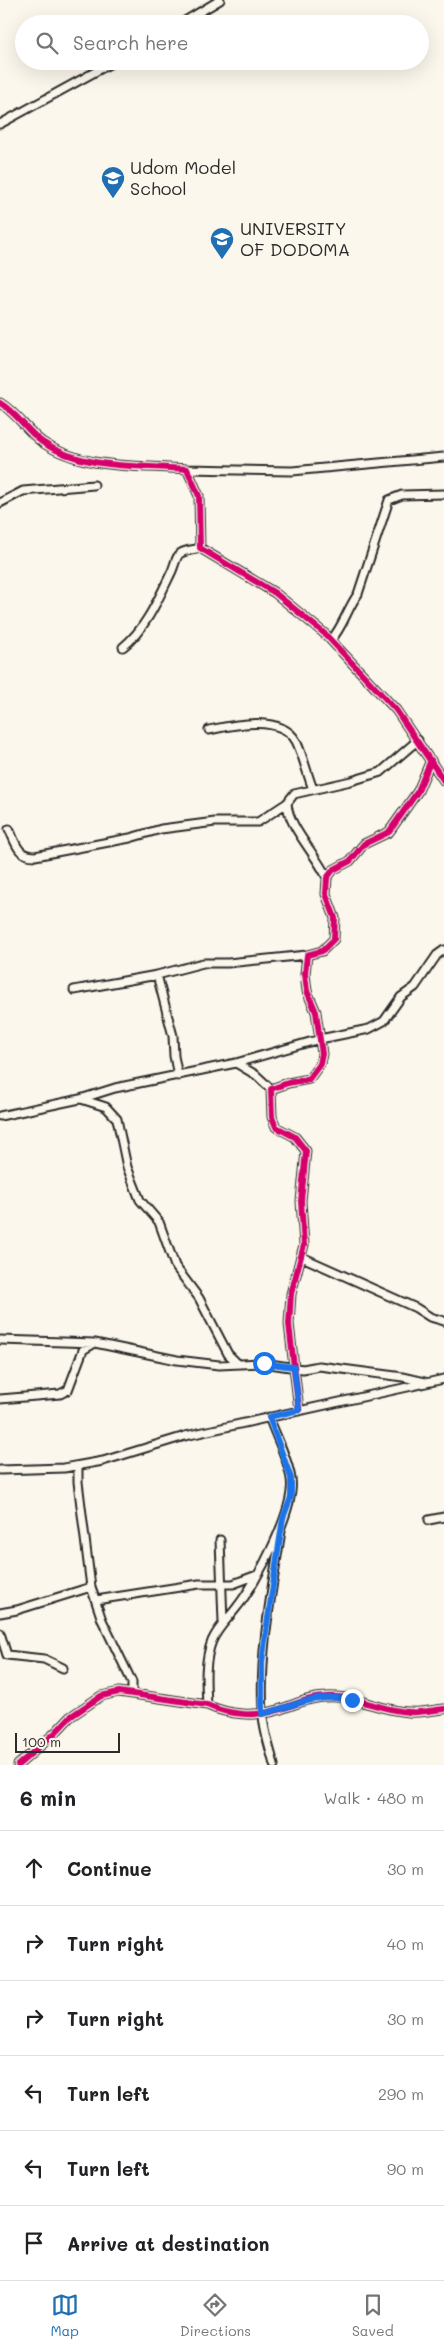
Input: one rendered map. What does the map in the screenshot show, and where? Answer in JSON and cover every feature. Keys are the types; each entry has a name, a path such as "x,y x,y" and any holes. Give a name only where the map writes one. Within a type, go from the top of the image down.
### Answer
{"street":[{"path":"195,15 220,0"},
{"path":"0,124 98,70"},
{"path":"0,403 13,412 42,442 85,462 187,469 292,471 444,457"},
{"path":"187,469 199,496 200,548"},
{"path":"0,503 23,491 94,485"},
{"path":"331,640 339,632 351,604 358,594 389,500 402,495 444,494"},
{"path":"123,647 134,638 152,609 170,576 178,555 200,548 274,593 331,640 396,710 444,781"},
{"path":"209,730 248,723 281,728 296,741 312,789"},
{"path":"9,829 19,851 26,856 35,856 130,838 161,829 215,822 258,822 287,803 294,794 381,772 418,740"},
{"path":"327,878 333,870 350,860 364,844 389,832 418,791 431,760"},
{"path":"74,990 157,975 203,963 228,963 307,955 322,951 334,939 335,918 326,894 327,878 321,865 287,814 287,803"},
{"path":"0,1116 80,1099 115,1088 236,1063 369,1029 384,1021 401,997 415,987 437,955 444,950"},
{"path":"271,1089 309,1079 320,1064 322,1054 316,1012 307,991 305,974 307,955"},
{"path":"157,975 173,1036 178,1076"},
{"path":"236,1063 256,1075 271,1089 272,1117 276,1126 294,1137 306,1151 301,1201 304,1237 302,1257 294,1279 289,1327 299,1410"},
{"path":"80,1099 106,1107 117,1119 127,1167 140,1200 158,1222 175,1266 199,1298 228,1354 238,1364"},
{"path":"302,1257 444,1321"},
{"path":"0,1340 95,1343 177,1360 219,1365 264,1363 304,1369 320,1366 428,1382"},
{"path":"0,1399 60,1394 68,1390 83,1350 95,1343"},
{"path":"0,1470 78,1466 145,1450 185,1436 444,1379"},
{"path":"207,1705 207,1657 212,1642 223,1622 237,1607 258,1574 291,1497 291,1478 269,1417"},
{"path":"78,1466 78,1482 92,1587 102,1620 132,1682 132,1694"},
{"path":"429,1520 444,1517"},
{"path":"274,1765 268,1747 262,1714 262,1663 283,1518"},
{"path":"220,1540 220,1585 223,1622"},
{"path":"96,1600 199,1584 233,1584 258,1574"},
{"path":"0,1613 17,1610 92,1587"},
{"path":"0,1633 7,1655 44,1659 63,1668"},
{"path":"18,1765 83,1707 109,1694 132,1694 207,1705 216,1710 243,1715 262,1714 300,1701 325,1697 343,1698 410,1712 444,1709"}],"cycle path":[{"path":"0,403 42,442 58,451 93,462 187,469 199,496 200,548 275,593 325,634 396,710 444,781"},
{"path":"299,1410 289,1324 291,1294 304,1245 301,1201 306,1151 295,1137 276,1127 272,1117 271,1089 309,1079 320,1064 322,1054 316,1012 307,991 305,974 307,955 322,951 334,939 335,918 326,894 327,878 333,870 350,861 364,844 389,832 418,791 431,760"},
{"path":"18,1765 54,1734 70,1717 101,1696 119,1692 207,1705 224,1711 242,1714 260,1714 320,1697 347,1698 388,1709 409,1712 444,1709"}],"place":[{"name":"Udom Model School","path":"113,199"},
{"name":"UNIVERSITY OF DODOMA","path":"222,260"}],"route":[{"path":"264,1363 294,1367 299,1410 269,1417 291,1478 291,1497 283,1518 267,1625 262,1663 262,1714 279,1710 300,1701 325,1697 352,1700"}]}
